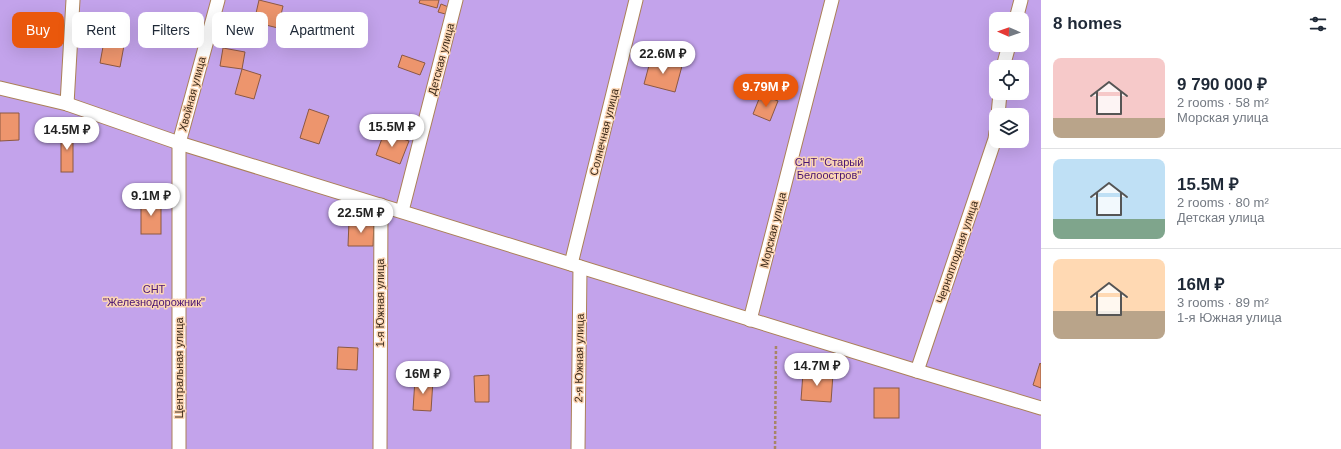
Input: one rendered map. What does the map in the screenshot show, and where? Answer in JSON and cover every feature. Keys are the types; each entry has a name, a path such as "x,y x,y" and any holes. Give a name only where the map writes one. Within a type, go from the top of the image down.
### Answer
{"street":[{"path":"67,104 73,0"},
{"name":"Хвойная улица","path":"179,143 218,0"},
{"name":"Детская улица","path":"402,211 456,0"},
{"name":"Солнечная улица","path":"576,266 636,0"},
{"name":"Морская улица","path":"750,320 832,0"},
{"path":"1018,12 1021,0"},
{"path":"0,88 67,104 179,143 776,328 1041,408"},
{"name":"Центральная улица","path":"179,143 179,449"},
{"name":"Черноплодная улица","path":"917,371 992,148"},
{"name":"1-я Южная улица","path":"380,449 381,205"},
{"name":"2-я Южная улица","path":"576,266 578,449"}],"path":[{"path":"775,449 776,328"}],"green space":[{"path":"0,0 1041,0 1041,449 0,449"}],"building":[{"path":"259,0 283,6 282,12 276,12 276,28 268,26 268,12 256,12"},
{"path":"420,0 439,0 437,8 419,3"},
{"path":"441,4 451,8 449,15 438,12"},
{"path":"103,48 124,48 120,67 100,63"},
{"path":"223,48 245,52 242,69 220,66"},
{"path":"402,55 425,63 420,75 398,67"},
{"path":"651,58 682,66 675,92 644,84"},
{"path":"242,69 261,75 254,99 235,94"},
{"path":"761,94 778,101 770,121 753,114"},
{"path":"309,109 329,116 319,144 300,138"},
{"path":"0,113 19,113 19,140 0,141"},
{"path":"61,130 73,130 73,172 61,172"},
{"path":"384,133 409,141 400,164 376,155"},
{"path":"141,200 161,200 161,234 141,234"},
{"path":"349,221 374,222 373,246 348,246"},
{"path":"338,347 358,348 357,370 337,369"},
{"path":"1040,363 1041,364 1041,388 1033,385"},
{"path":"803,373 833,374 831,402 801,400"},
{"path":"489,375 489,402 475,402 474,376"},
{"path":"415,379 433,380 431,411 413,410"},
{"path":"874,388 899,388 899,418 874,418"}],"park label":[{"name":"СНТ \"Старый Белоостров\"","path":"829,168"},
{"name":"СНТ \"Железнодорожник\"","path":"154,295"}]}
